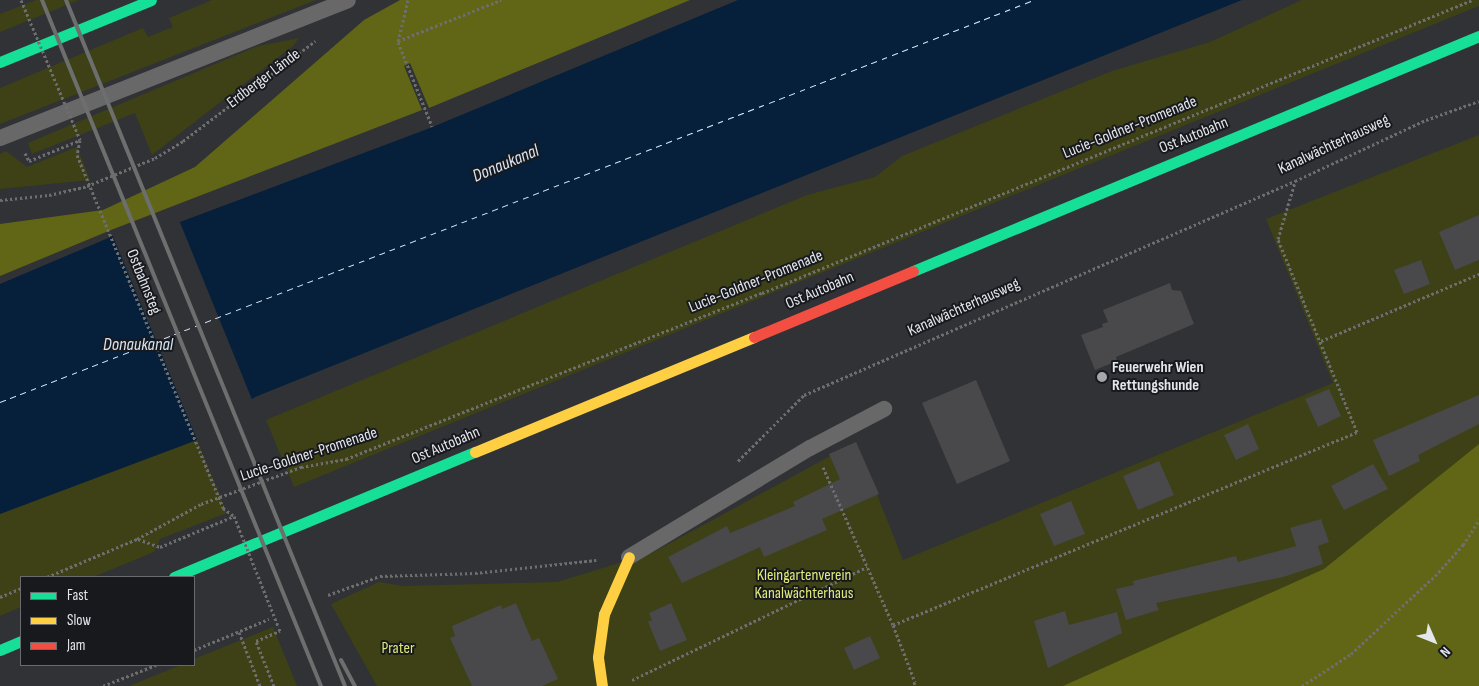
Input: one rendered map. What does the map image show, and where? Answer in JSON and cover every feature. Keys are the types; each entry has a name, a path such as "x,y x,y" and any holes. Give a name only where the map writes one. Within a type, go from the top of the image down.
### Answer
{"main road":[{"path":"0,62 150,0"},
{"name":"Ost Autobahn","path":"176,576 1479,36"},
{"path":"602,686 598,657 604,614 629,557"},
{"path":"0,650 20,641"}],"lane":[{"name":"Erdberger Lände","path":"0,138 348,0"},
{"path":"629,557 810,448 884,409"}],"path":[{"name":"Ostbahnsteg","path":"21,0 80,140 77,155 223,508 234,516 280,631 256,641 274,686"},
{"path":"408,0 398,42 432,126"},
{"path":"398,42 501,0"},
{"name":"Lucie-Goldner-Promenade","path":"49,576 137,539 201,504 301,467 346,459 762,293 1472,0"},
{"name":"Erdberger Lände","path":"0,200 49,195 87,186 156,158 183,141 322,36"},
{"name":"Kanalwächterhausweg","path":"734,465 804,395 1295,181 1426,120 1479,101"},
{"path":"29,161 80,140"},
{"path":"893,625 1357,432 1278,239 1295,181"},
{"path":"1321,341 1479,274"},
{"path":"810,448 831,480 893,625 915,682 913,686"},
{"path":"137,539 160,547 234,516"},
{"path":"1302,686 1351,654 1435,576 1463,545 1479,520"},
{"path":"328,595 380,576 475,573 629,557"},
{"path":"627,682 867,567"},
{"path":"0,597 20,588"},
{"path":"195,650 269,619"},
{"path":"239,632 260,686"},
{"path":"103,686 153,666"}],"green space":[{"path":"36,0 79,0 0,32 0,14"},
{"path":"212,0 316,0 0,124 0,88 143,28 148,37 173,27 169,18"},
{"path":"400,0 690,0 429,108 410,63 404,66 422,110 111,230 0,276 0,224 103,210 195,167 364,20"},
{"path":"1302,0 1479,0 1479,6 294,487 266,420 807,195 875,177 902,156 1112,71 1210,42"},
{"path":"299,38 293,46 152,155 135,113 32,154 28,143 258,46"},
{"name":"Kleingartenverein Kanalwächterhaus","path":"1479,135 1479,686 377,686 331,604 379,582 403,586 557,582 652,553 856,442 903,560 1333,383 1266,219"},
{"path":"77,147 90,180 0,189 0,154 6,151 27,167"},
{"path":"197,440 227,513 160,539 154,552 95,576 20,576 20,607 0,616 0,514"},
{"path":"1479,444 1479,686 1063,686 1324,569"},
{"path":"273,627 297,686 129,686 179,666 195,666 195,659"}],"water":[{"name":"Donaukanal","path":"738,0 1242,0 255,397 197,440 0,514 0,284 113,236 180,222 430,128"}],"pier":[{"path":"179,220 253,402 198,442 112,234"}],"building":[{"path":"1479,215 1479,260 1455,270 1439,232"},
{"path":"1421,260 1430,284 1404,294 1394,270"},
{"path":"1170,283 1172,290 1181,291 1194,324 1116,357 1117,361 1095,370 1081,335 1103,327 1102,324 1108,322 1103,310"},
{"path":"976,380 1010,461 957,484 922,403"},
{"path":"1329,389 1341,416 1318,427 1305,399"},
{"path":"1479,395 1479,424 1418,455 1420,461 1389,476 1373,440"},
{"path":"1248,424 1259,449 1236,460 1224,435"},
{"path":"856,442 879,494 822,519 827,530 764,557 760,547 682,583 668,557 727,526 730,533 795,506 793,502 840,479 829,454"},
{"path":"1159,461 1174,495 1138,510 1123,476"},
{"path":"1373,464 1388,489 1344,510 1331,486"},
{"path":"1071,501 1085,534 1054,546 1040,514"},
{"path":"1321,519 1329,542 1318,546 1323,564 1283,577 1156,603 1159,610 1126,620 1116,589 1134,585 1133,581 1236,556 1238,562 1296,546 1290,528"},
{"path":"516,603 532,641 539,638 558,679 542,686 472,686 450,638 455,636 452,626 501,605 502,609"},
{"path":"671,603 687,640 660,651 648,622 652,620 649,613"},
{"path":"1065,611 1069,625 1117,612 1122,633 1048,668 1034,621"},
{"path":"870,636 880,658 854,670 844,648"}],"ferry route":[{"path":"0,402 1034,0"}],"railway":[{"path":"42,0 321,686"},
{"path":"66,0 345,686"},
{"path":"341,660 355,686"}],"traffic: fast":[{"path":"0,62 151,0"},
{"path":"913,271 1479,36"},
{"path":"176,576 475,452"},
{"path":"0,650 20,641"}],"traffic: slow":[{"path":"475,452 754,337"},
{"path":"602,686 598,657 604,614 629,557"}],"traffic: jam":[{"path":"754,337 913,271"}],"place":[{"name":"Feuerwehr Wien Rettungshunde","path":"1102,377"}],"park label":[{"name":"Prater","path":"398,649"}]}
